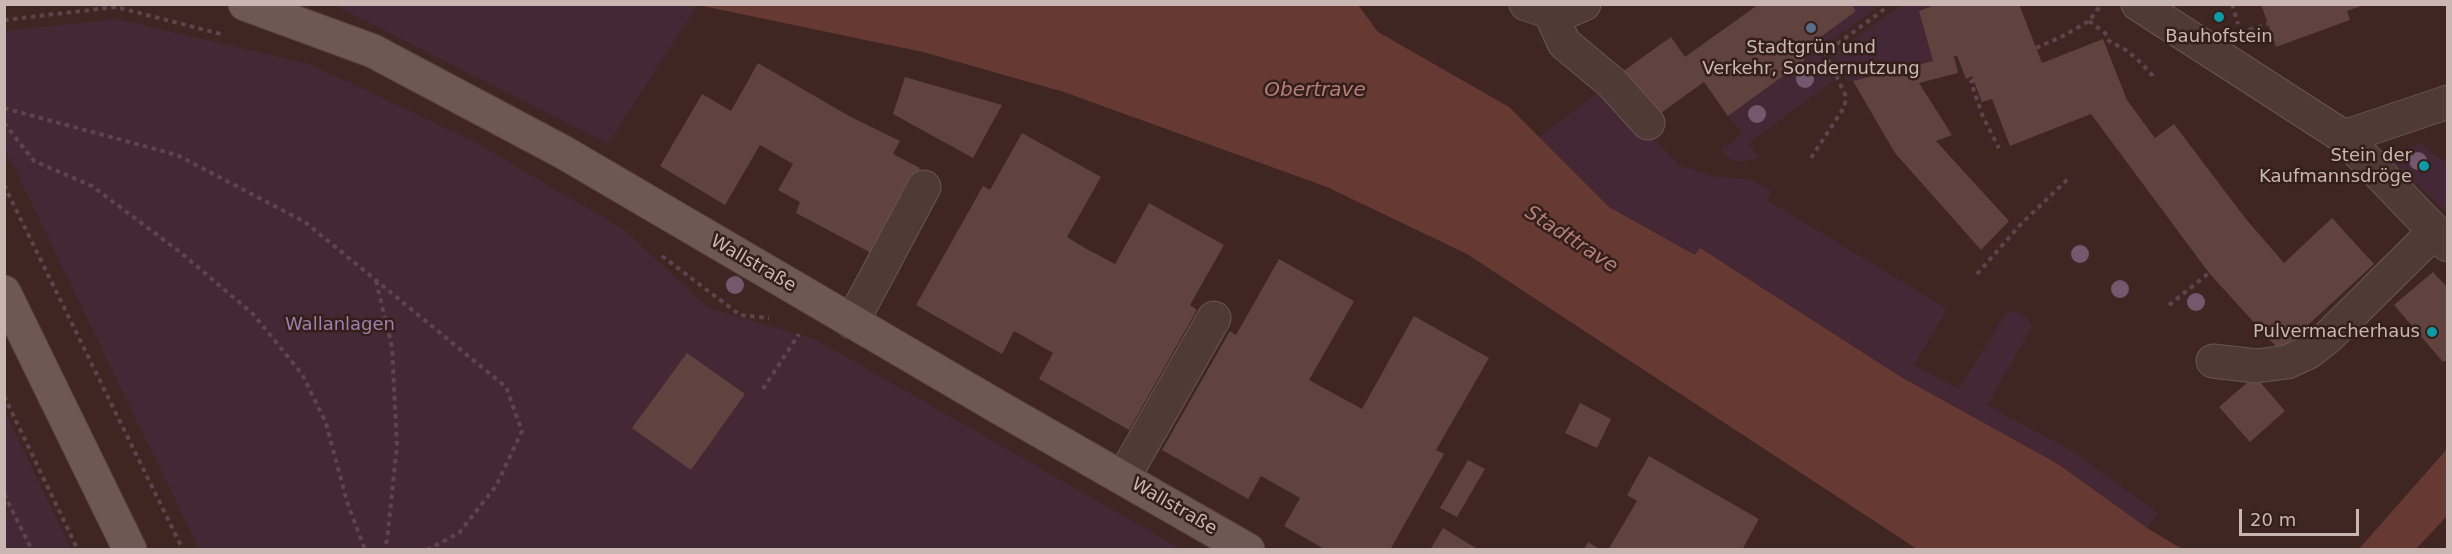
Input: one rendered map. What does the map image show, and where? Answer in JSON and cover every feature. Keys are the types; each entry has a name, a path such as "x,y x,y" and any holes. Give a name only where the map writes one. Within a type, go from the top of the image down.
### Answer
{"main road":[{"name":"Wallstraße","path":"245,4 383,57 563,152 852,322 1248,549"},
{"path":"4,292 130,549"}],"street":[{"path":"1538,8 1568,10 1584,4"},
{"path":"2138,4 2344,137 2441,239 2327,339 2309,352 2287,362 2256,366 2213,361"},
{"path":"1538,8 1564,43 1612,83 1648,123"},
{"path":"2344,137 2448,102"},
{"path":"852,322 924,187"},
{"path":"1123,478 1214,318"}],"path":[{"path":"1811,158 1845,106 1845,94 1825,53 1886,8 1886,4"},
{"path":"2036,48 2088,21 2102,4"},
{"path":"2232,4 2234,12"},
{"path":"4,20 116,7 231,37"},
{"path":"2088,21 2105,33 2109,41 2136,58 2155,78"},
{"path":"1974,80 1971,82 1983,117 1999,148"},
{"path":"4,108 177,155 305,222 506,387 522,431 496,486 459,533 427,549"},
{"path":"4,123 34,161 92,186 180,252 253,314 302,374 326,423 347,502 364,549"},
{"path":"1977,274 2021,224 2070,177"},
{"path":"4,185 183,549"},
{"path":"658,251 664,259 740,315 774,318"},
{"path":"2169,305 2209,273"},
{"path":"375,281 392,347 397,446 387,540 384,549"},
{"path":"764,389 801,331"},
{"path":"4,396 78,549"},
{"path":"4,494 32,549"}],"green space":[{"path":"698,4 608,144 334,5"},
{"path":"1851,5 1880,5 1818,51 1833,81 1748,144 1760,157 1737,161 1727,156 1721,150 1742,134 1722,108 1856,11"},
{"path":"1902,5 1937,5 1919,11 1933,61 1847,82 1832,54"},
{"name":"Wallanlagen","path":"116,19 310,64 473,141 623,229 709,308 817,340 1181,549 199,549 5,149 5,31"},
{"path":"1604,88 1679,165 1712,176 1752,180 1772,191 1767,200 1947,309 1914,365 1959,389 2005,315 2012,310 2027,318 2032,327 1987,405 2074,452 2159,514 2147,528 2058,464 1901,377 1700,248 1695,255 1609,207 1539,137"},
{"path":"2420,143 2447,164 2447,212 2389,159"},
{"path":"5,412 71,549 5,549"}],"water":[{"name":"Obertrave","path":"698,5 1358,5 1378,32 1509,107 1609,207 1695,255 1700,248 1901,377 2058,464 2147,528 2182,549 1917,549 1467,254 1327,187 1064,92 923,52"},
{"path":"2447,449 2447,516 2416,549 2359,549"}],"building":[{"path":"1759,4 1851,4 1856,11 1799,53 1805,60 1728,116 1704,82 1654,118 1622,72 1671,37 1685,57"},
{"path":"1938,4 2019,4 2042,63 2103,39 2127,100 2155,138 2174,124 2246,219 2284,263 2332,218 2374,264 2280,351 2209,273 2091,114 2010,146 1992,99 1982,102 1972,76 1966,79 1957,56 1954,56 1958,73 1919,83 1952,135 1936,141 2009,221 1981,250 1895,153 1853,81 1933,61 1919,11"},
{"path":"2261,4 2364,5 2347,11 2350,20 2276,47"},
{"path":"758,63 849,116 900,141 893,154 920,168 875,255 796,213 800,202 778,190 793,164 760,145 725,205 660,166 702,94 731,111"},
{"path":"905,77 1002,105 973,158 893,114"},
{"path":"1022,133 1101,177 1067,237 1085,248 1115,264 1149,203 1224,245 1190,305 1197,310 1129,430 1039,379 1053,353 1014,331 1002,354 916,305 983,186 990,190"},
{"path":"1279,259 1354,301 1309,380 1362,409 1414,316 1489,358 1436,450 1444,454 1390,550 1326,550 1284,526 1300,498 1261,476 1248,499 1162,450 1230,331 1236,335"},
{"name":"Pulvermacherhaus","path":"2433,272 2448,288 2448,359 2443,362 2394,305"},
{"path":"687,353 745,394 691,470 632,428"},
{"path":"2255,376 2285,411 2250,442 2219,407"},
{"path":"1580,403 1611,419 1597,448 1565,433"},
{"path":"1649,456 1759,519 1742,550 1608,550 1637,501 1627,495"},
{"path":"1468,460 1485,469 1457,517 1440,508"},
{"path":"1443,528 1479,550 1430,550"},
{"path":"1588,542 1601,550 1584,550"}],"place":[{"name":"Bauhofstein","path":"2219,17"},
{"name":"Stadtgrün und Verkehr, Sondernutzung","path":"1811,28"},
{"name":"Stein der Kaufmannsdröge","path":"2424,166"},
{"name":"Pulvermacherhaus","path":"2432,332"}],"water label":[{"name":"Stadttrave","path":"1571,240"}]}
